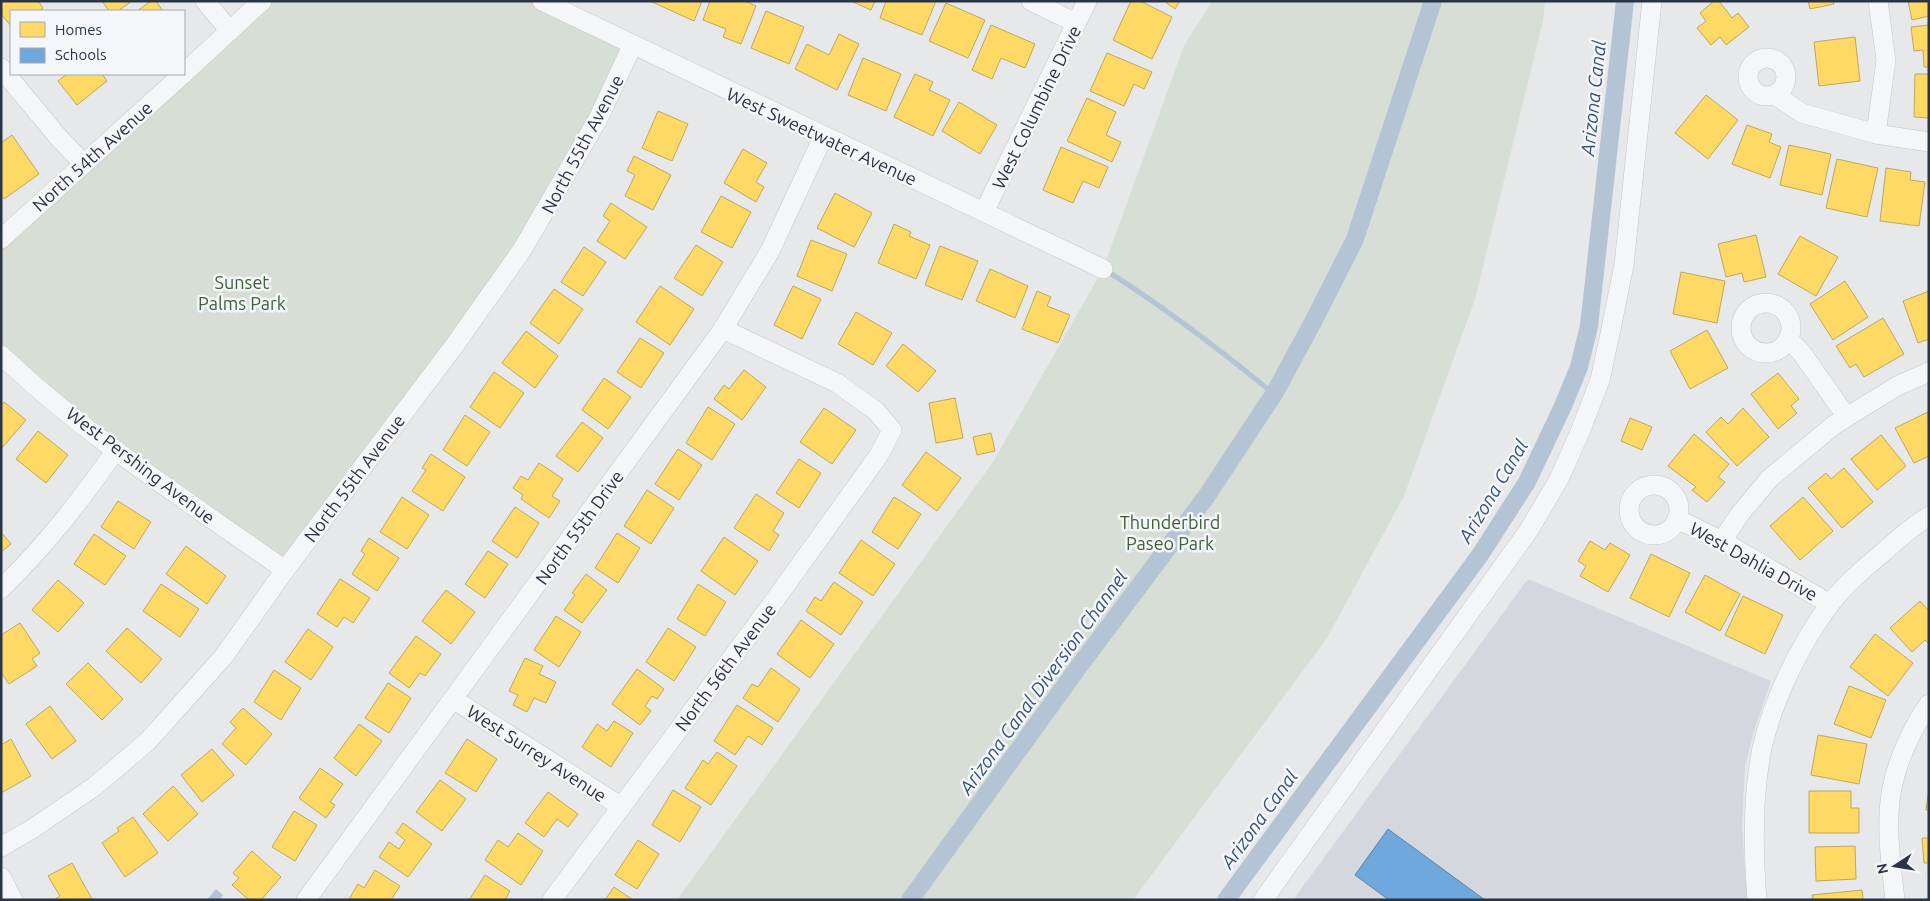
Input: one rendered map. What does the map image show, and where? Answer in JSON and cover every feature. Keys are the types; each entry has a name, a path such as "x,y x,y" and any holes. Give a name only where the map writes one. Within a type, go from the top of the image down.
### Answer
{"street":[{"path":"205,1 230,31"},
{"name":"North 54th Avenue","path":"185,71 262,1"},
{"name":"West Sweetwater Avenue","path":"542,1 632,46 1103,269"},
{"path":"1031,1 1076,23"},
{"name":"West Columbine Drive","path":"984,212 1087,1"},
{"path":"1263,900 1529,530 1558,479 1580,432 1600,380 1624,265 1652,1"},
{"path":"1876,134 1886,60 1878,1"},
{"name":"North 55th Avenue","path":"1,847 32,829 96,786 148,742 224,656 285,570 454,346 522,250 598,119 632,46"},
{"path":"1,68 59,138 84,164"},
{"name":"North 54th Avenue","path":"1,239 181,75"},
{"path":"1775,96 1802,113 1876,134 1929,142"},
{"name":"North 55th Drive","path":"306,900 723,329 770,251 823,137"},
{"name":"North 56th Avenue","path":"552,900 772,604 879,455 892,430 876,411 837,383 723,329"},
{"path":"1788,339 1801,352 1846,416"},
{"name":"West Pershing Avenue","path":"1,355 25,378 116,450 285,570"},
{"path":"1722,541 1739,515 1770,478 1846,416 1897,386 1929,372"},
{"path":"1,589 32,559 75,508 116,450"},
{"path":"1758,900 1754,823 1762,748 1772,717 1793,666 1830,604 1863,569 1914,525 1929,516"},
{"name":"West Dahlia Drive","path":"1677,519 1722,541 1830,604"},
{"name":"West Surrey Avenue","path":"453,699 620,806"},
{"path":"1895,900 1890,821 1892,789 1899,762 1919,718 1929,704"},
{"path":"1,877 13,900"}],"shaded area":[{"path":"1528,579 1771,681 1754,731 1745,766 1742,826 1747,900 1293,900"}],"green space":[{"name":"Sunset Palms Park","path":"262,1 542,1 632,46 555,195 285,570 1,355 1,239 181,75 185,75 185,71"},
{"name":"Thunderbird Paseo Park","path":"1212,1 1545,1 1543,21 1475,299 1404,496 1327,638 1133,900 677,900 993,462 1103,269 1184,46"}],"water":[{"path":"216,889 223,895 220,900 207,900"}],"building: Homes":[{"path":"1,1 38,1 43,8 40,10 10,10 10,25 1,14"},
{"path":"102,1 132,1 119,10 108,10"},
{"path":"151,1 156,1 162,10 138,10"},
{"path":"650,1 702,1 694,21"},
{"path":"710,1 745,1 756,6 741,44 723,37 726,29 703,20"},
{"path":"851,1 875,1 871,10"},
{"path":"886,1 936,1 922,35 880,18"},
{"path":"1131,1 1140,1 1172,17 1152,59 1113,40"},
{"path":"1164,1 1180,1 1175,9"},
{"path":"1714,1 1719,1 1732,18 1738,13 1749,27 1726,45 1720,37 1711,45 1697,28 1706,21 1700,13"},
{"path":"1808,1 1833,1 1834,4 1810,9"},
{"path":"1908,1 1929,1 1929,16 1912,20"},
{"path":"946,3 985,20 968,58 929,41"},
{"path":"766,11 804,27 789,64 751,48"},
{"path":"991,25 1035,44 1025,68 1001,58 992,79 972,70"},
{"path":"1929,25 1929,67 1924,67 1923,50 1914,51 1911,27"},
{"path":"839,34 859,44 837,90 795,69 807,44 829,55"},
{"path":"1855,37 1860,81 1819,86 1814,42"},
{"path":"1107,53 1152,72 1144,89 1134,84 1124,106 1090,91"},
{"path":"863,58 901,74 886,111 848,95"},
{"path":"915,74 933,82 929,90 950,100 933,136 894,117"},
{"path":"1915,74 1929,74 1929,118 1914,117"},
{"path":"66,75 103,75 107,81 77,105 58,81"},
{"path":"1706,95 1738,120 1708,159 1675,133"},
{"path":"1087,98 1116,112 1106,135 1121,142 1112,162 1067,141"},
{"path":"959,102 997,125 980,154 942,131"},
{"path":"658,111 688,124 672,161 642,148"},
{"path":"1747,125 1772,134 1769,142 1781,147 1770,178 1732,164"},
{"path":"12,135 39,174 4,199 1,195 1,143"},
{"path":"1789,145 1831,154 1822,195 1780,185"},
{"path":"1061,147 1108,167 1099,188 1083,181 1073,203 1043,190"},
{"path":"743,149 767,163 756,182 764,187 756,202 724,183"},
{"path":"634,156 671,175 653,210 625,196 635,175 627,171"},
{"path":"1837,159 1878,168 1867,217 1826,208"},
{"path":"1886,168 1911,172 1910,180 1925,182 1919,226 1880,221"},
{"path":"835,193 872,213 854,247 817,228"},
{"path":"721,196 751,212 732,248 701,232"},
{"path":"611,203 647,227 625,259 597,241 610,221 603,216"},
{"path":"894,224 911,232 909,236 930,245 916,279 878,263"},
{"path":"1756,235 1766,277 1744,282 1742,273 1726,277 1718,244"},
{"path":"1800,236 1838,257 1816,296 1778,274"},
{"path":"811,240 847,254 832,291 797,276"},
{"path":"696,245 723,262 702,296 674,278"},
{"path":"940,246 978,261 962,300 925,285"},
{"path":"584,247 606,262 583,296 561,282"},
{"path":"990,269 1028,286 1015,318 976,301"},
{"path":"1681,272 1725,281 1717,323 1673,314"},
{"path":"1845,281 1868,317 1833,340 1810,304"},
{"path":"660,286 694,309 670,345 636,322"},
{"path":"793,286 821,299 802,339 774,325"},
{"path":"554,289 583,309 559,344 530,323"},
{"path":"1037,291 1051,297 1047,306 1070,315 1058,343 1022,329"},
{"path":"1929,291 1929,339 1918,343 1903,301"},
{"path":"856,312 892,333 873,365 838,344"},
{"path":"1883,318 1904,354 1864,377 1856,364 1850,368 1836,346"},
{"path":"1707,330 1728,368 1690,389 1670,351"},
{"path":"526,331 558,356 535,388 502,363"},
{"path":"640,338 664,353 641,388 617,372"},
{"path":"903,344 936,371 918,392 886,366"},
{"path":"744,370 766,387 742,420 714,399 724,385 729,389"},
{"path":"494,372 524,393 500,428 470,407"},
{"path":"1778,373 1799,399 1791,406 1797,413 1778,429 1751,394"},
{"path":"604,378 631,397 608,429 582,410"},
{"path":"955,398 963,438 936,443 929,403"},
{"path":"4,402 26,420 1,449 1,406"},
{"path":"708,407 735,424 712,460 686,443"},
{"path":"824,408 856,430 832,464 800,442"},
{"path":"1743,408 1769,437 1737,466 1706,432 1721,417 1728,424"},
{"path":"1928,412 1929,456 1914,463 1895,428"},
{"path":"465,415 490,432 467,466 443,450"},
{"path":"1630,418 1652,427 1642,450 1621,441"},
{"path":"582,422 603,438 578,472 556,456"},
{"path":"38,431 68,455 46,483 16,459"},
{"path":"991,433 995,451 977,455 973,437"},
{"path":"1694,434 1729,464 1718,477 1725,482 1707,502 1692,490 1696,487 1668,466"},
{"path":"1881,435 1906,466 1877,490 1851,459"},
{"path":"678,449 702,465 679,500 655,484"},
{"path":"926,452 961,478 937,511 902,485"},
{"path":"431,454 465,477 443,511 412,491 426,470 422,468"},
{"path":"799,459 821,473 799,508 776,493"},
{"path":"539,463 563,479 552,496 560,501 549,518 521,499 523,495 513,488 521,476 528,480"},
{"path":"1844,468 1873,502 1842,528 1808,488 1826,473 1831,479"},
{"path":"647,490 674,508 651,544 624,526"},
{"path":"756,494 784,513 773,531 779,535 769,551 734,528"},
{"path":"402,497 429,515 407,549 380,532"},
{"path":"894,497 921,514 898,549 872,532"},
{"path":"1803,497 1833,531 1800,560 1770,526"},
{"path":"118,501 151,522 134,549 101,527"},
{"path":"515,507 539,523 517,558 492,541"},
{"path":"1,532 11,544 1,552"},
{"path":"617,533 640,548 618,583 595,568"},
{"path":"94,534 126,556 105,585 74,564"},
{"path":"724,537 758,561 735,595 701,571"},
{"path":"369,538 399,558 377,591 352,574 365,554 361,551"},
{"path":"861,540 895,564 873,596 839,573"},
{"path":"1590,541 1605,550 1610,543 1630,555 1608,592 1580,576 1586,566 1578,561"},
{"path":"186,546 226,576 207,604 166,574"},
{"path":"488,551 508,564 485,598 465,584"},
{"path":"1651,554 1690,573 1669,617 1630,598"},
{"path":"586,574 607,590 582,623 564,610 575,595 572,593"},
{"path":"1705,575 1740,594 1720,631 1685,612"},
{"path":"340,579 370,598 353,623 344,617 337,627 317,614"},
{"path":"58,580 84,603 58,632 32,610"},
{"path":"834,582 863,602 841,635 806,611 815,597 821,601"},
{"path":"161,584 199,609 180,637 143,611"},
{"path":"698,584 726,602 705,636 677,619"},
{"path":"446,590 475,612 451,644 422,621"},
{"path":"1743,596 1783,615 1765,654 1725,635"},
{"path":"1920,601 1929,611 1929,644 1925,640 1912,652 1890,628"},
{"path":"556,616 581,632 559,667 534,650"},
{"path":"801,620 834,644 810,678 777,654"},
{"path":"20,623 40,653 32,659 37,666 9,684 1,672 1,635"},
{"path":"127,628 162,659 141,683 106,651"},
{"path":"668,628 696,647 674,681 646,662"},
{"path":"308,629 333,647 311,680 285,662"},
{"path":"1875,634 1913,663 1888,696 1850,667"},
{"path":"416,636 441,654 425,676 420,673 409,688 389,673"},
{"path":"525,658 543,666 539,674 556,682 546,703 534,698 527,712 513,705 518,695 509,691"},
{"path":"88,663 123,699 102,720 66,684"},
{"path":"771,668 800,689 778,722 743,698 752,684 758,687"},
{"path":"637,669 664,689 657,699 652,696 645,706 651,711 640,725 612,704"},
{"path":"274,670 301,688 281,720 254,702"},
{"path":"388,683 411,698 389,733 365,718"},
{"path":"1849,686 1886,700 1871,738 1834,724"},
{"path":"737,705 773,728 762,745 748,736 735,755 714,741"},
{"path":"50,706 76,741 52,759 26,724"},
{"path":"243,708 272,734 246,765 222,744 236,728 230,722"},
{"path":"614,721 633,733 611,767 582,747 597,724 607,731"},
{"path":"359,724 382,741 356,776 334,758"},
{"path":"1818,735 1867,744 1859,784 1811,775"},
{"path":"11,739 31,776 1,793 1,745"},
{"path":"467,739 497,759 476,792 445,773"},
{"path":"212,749 234,775 202,802 181,775"},
{"path":"717,752 737,766 711,805 685,788 703,760 708,764"},
{"path":"320,768 343,784 330,802 335,805 326,818 299,798"},
{"path":"440,780 466,799 442,831 416,812"},
{"path":"173,786 198,814 168,841 143,814"},
{"path":"1929,788 1929,810 1926,810"},
{"path":"673,790 701,807 680,842 652,825"},
{"path":"1809,791 1851,791 1851,808 1859,808 1859,833 1809,833"},
{"path":"548,792 578,814 568,827 557,819 544,837 525,823"},
{"path":"294,811 317,825 295,861 272,847"},
{"path":"133,817 158,853 125,877 102,843 119,831 117,828"},
{"path":"403,823 432,844 408,877 379,857 389,842 399,849 405,840 396,833"},
{"path":"518,833 543,851 521,885 485,860 498,840 508,847"},
{"path":"1922,838 1929,838 1929,863 1924,863"},
{"path":"638,840 659,854 637,889 615,875"},
{"path":"1855,846 1856,879 1816,881 1815,847"},
{"path":"252,851 281,877 261,900 249,900 232,885 239,878 233,873"},
{"path":"72,863 92,899 54,900 60,896 48,876"},
{"path":"375,870 400,886 391,900 349,899 358,884 364,888"},
{"path":"485,875 510,891 505,900 469,900"},
{"path":"614,887 633,900 605,900"},
{"path":"1862,890 1863,900 1813,900 1812,895"}],"building: Schools":[{"path":"1388,829 1485,900 1389,900 1355,875"}],"waterway":[{"name":"Arizona Canal Diversion Channel","path":"910,900 1080,665 1206,497 1274,394 1355,239 1433,1"},
{"name":"Arizona Canal","path":"1226,900 1480,555 1527,482 1563,406 1579,367 1589,326 1625,1"},
{"path":"1105,270 1191,329 1274,394"}]}
